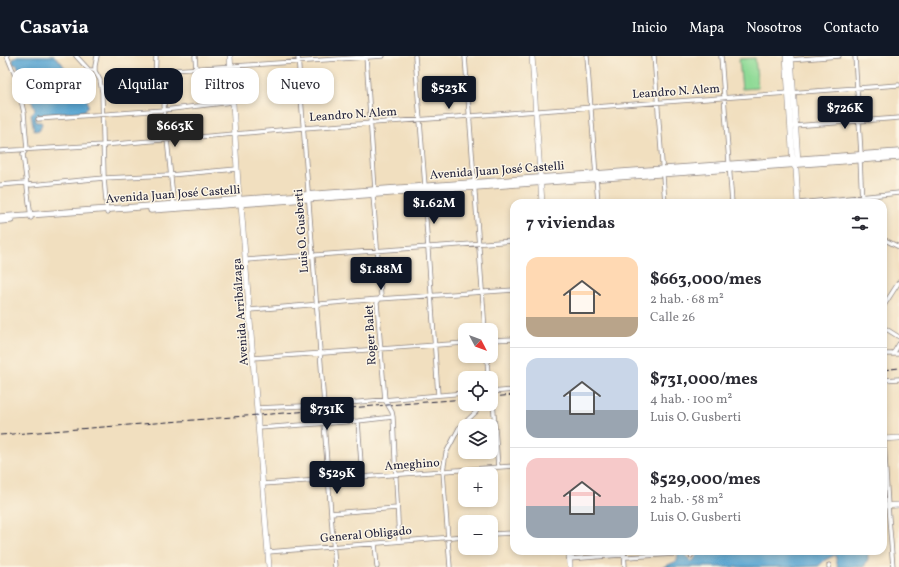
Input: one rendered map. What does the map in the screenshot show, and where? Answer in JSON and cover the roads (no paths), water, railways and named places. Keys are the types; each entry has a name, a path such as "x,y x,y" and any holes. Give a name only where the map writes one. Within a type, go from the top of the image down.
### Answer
{"main road":[{"name":"Avenida Arribálzaga","path":"230,56 231,67"},
{"path":"532,56 542,199"},
{"path":"788,58 798,199"},
{"name":"Avenida Arribálzaga","path":"232,104 250,310 269,567"},
{"name":"Avenida Juan José Castelli","path":"0,221 31,217 425,188 596,177 729,166 796,163 899,152"},
{"name":"Avenida Juan José Castelli","path":"861,156 899,157"},
{"name":"Avenida Juan José Castelli","path":"0,217 31,217"},
{"path":"887,439 899,438"},
{"path":"887,506 899,505"},
{"path":"569,555 570,567"}],"street":[{"path":"7,56 16,78 24,113 27,149 23,154 28,183 31,217"},
{"path":"76,56 87,68"},
{"path":"95,68 97,56"},
{"path":"156,56 156,68"},
{"path":"195,56 196,68 231,67 383,56"},
{"name":"Luis O. Gusberti","path":"298,56 324,405"},
{"path":"415,56 421,120 438,396"},
{"path":"465,56 484,323"},
{"path":"588,56 598,199"},
{"path":"654,56 665,199"},
{"path":"721,56 732,199"},
{"path":"788,58 839,56"},
{"path":"855,56 862,197"},
{"name":"Roger Balet","path":"366,57 378,250 380,296 377,303 380,348 385,400 392,412 393,417 399,541"},
{"path":"96,72 100,80 102,92 104,178 107,212"},
{"name":"Leandro N. Alem","path":"0,151 103,145 234,133 899,85"},
{"path":"164,104 166,139 174,207"},
{"path":"38,120 164,110 215,104"},
{"path":"793,126 899,118"},
{"path":"0,185 28,183 31,185 104,178 170,175 237,169"},
{"path":"846,199 899,193"},
{"path":"246,260 510,241"},
{"path":"887,241 899,247"},
{"path":"887,301 899,282"},
{"path":"250,310 510,290"},
{"path":"887,330 899,337"},
{"path":"498,340 510,339"},
{"path":"253,358 458,343"},
{"path":"892,354 899,344"},
{"path":"887,354 899,354"},
{"path":"887,380 899,379"},
{"path":"498,391 510,390"},
{"path":"257,408 324,405 458,394"},
{"path":"494,411 498,467"},
{"path":"450,567 443,471 446,453 459,428 476,412"},
{"path":"259,428 393,417"},
{"path":"358,421 362,478"},
{"path":"324,423 335,567"},
{"name":"Ameghino","path":"498,467 510,466"},
{"name":"Ameghino","path":"263,484 458,470"},
{"path":"331,513 398,508"},
{"path":"887,515 893,567"},
{"path":"498,534 510,533"},
{"name":"General Obligado","path":"268,552 458,537"},
{"path":"375,543 377,567"},
{"path":"569,559 621,555 628,557 659,555"},
{"path":"624,556 625,567"}],"water":[{"path":"17,56 54,56 65,68 18,68 17,65 13,64 13,59"},
{"path":"33,104 88,104 88,106 84,111 39,115 35,117 35,122 42,123 40,130 34,131 31,114 35,110"},
{"path":"678,555 686,555 691,562 697,555 835,555 825,560 819,566 663,567 677,561"},
{"path":"835,555 868,555 868,559 864,567 838,567"}],"railway":[{"path":"887,370 899,368"},
{"path":"498,396 510,395"},
{"path":"0,435 458,400"}]}
